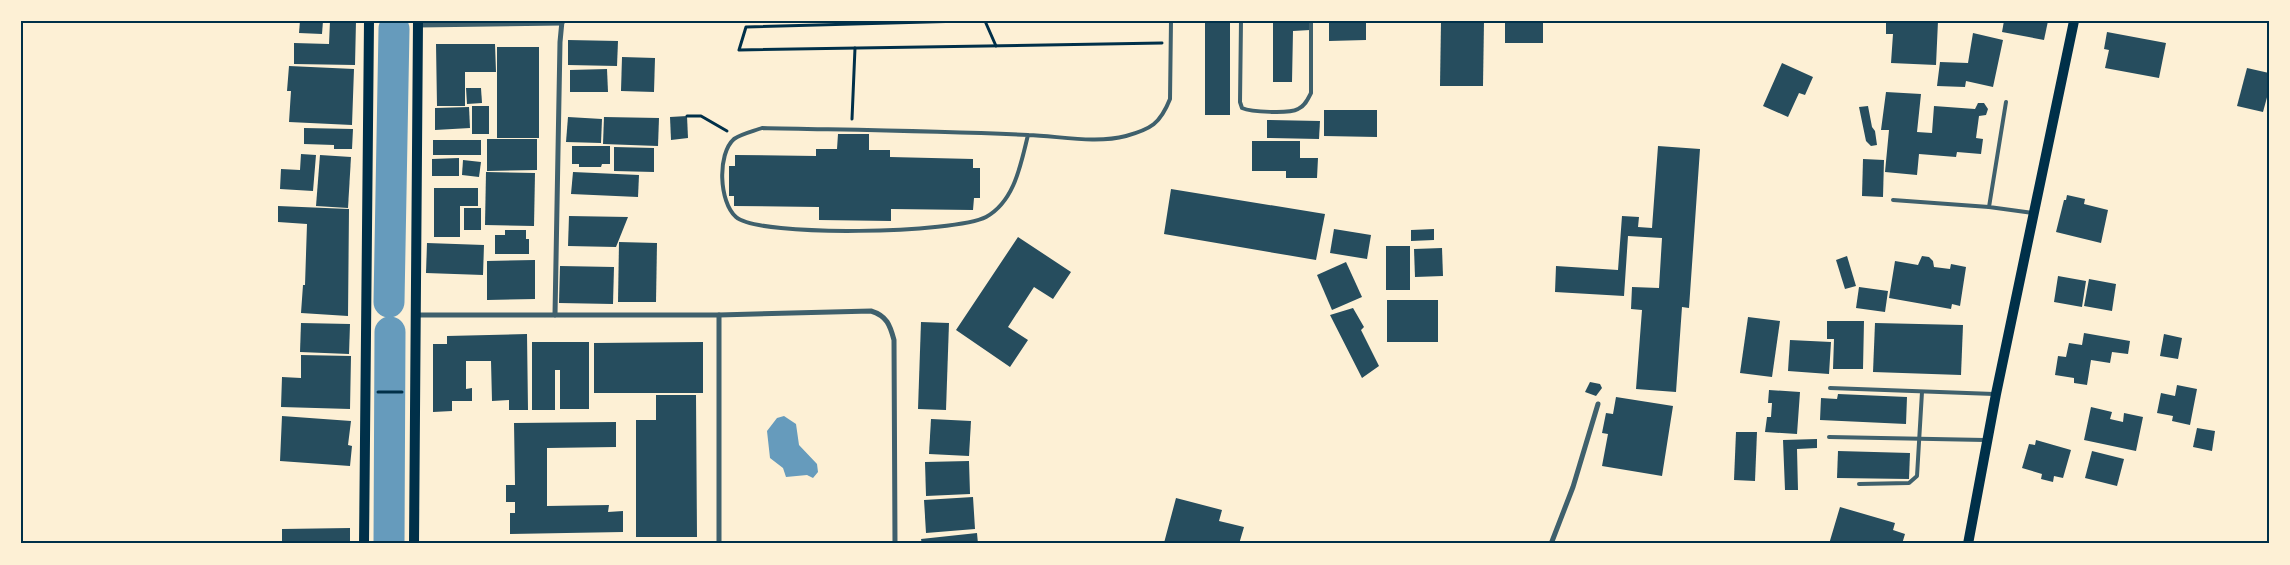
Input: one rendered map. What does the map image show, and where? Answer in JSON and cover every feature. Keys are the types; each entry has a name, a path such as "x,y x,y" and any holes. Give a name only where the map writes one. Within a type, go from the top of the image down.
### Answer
{"main road":[{"path":"364,544 369,21"},
{"path":"1968,544 1996,394 2074,21"},
{"path":"414,544 418,23"}],"street":[{"path":"418,23 562,22 555,314"},
{"path":"416,315 719,315 870,311 886,319 894,340 894,544"},
{"path":"719,315 719,544"},
{"path":"1551,544 1573,487 1598,404"}],"lane":[{"path":"1028,135 1017,179 998,208 987,216 970,223 927,229 863,232 772,227 736,218 724,196 722,174 725,153 735,138 762,128 1028,135 1097,138 1124,136 1156,125 1170,99 1171,21"},
{"path":"1241,21 1240,102 1242,108 1250,111 1297,110 1306,103 1311,94 1311,21"},
{"path":"1989,207 2006,102"},
{"path":"1892,200 1989,207 2033,213"},
{"path":"1830,388 1996,394"},
{"path":"1859,484 1909,483 1914,481 1917,476 1922,392"},
{"path":"1829,437 1988,440"}],"path":[{"path":"964,21 856,22 746,28 739,50 1171,43"},
{"path":"985,21 996,46"},
{"path":"852,130 854,48"},
{"path":"686,116 701,116 721,126 735,138"},
{"path":"366,392 415,392"}],"water":[{"path":"784,416 796,424 799,445 817,464 818,472 813,478 807,475 786,477 783,468 770,458 767,431 777,418"}],"building":[{"path":"300,21 323,21 322,34 299,33"},
{"path":"330,21 356,21 355,65 294,64 294,43 329,44"},
{"path":"1205,21 1230,21 1230,115 1205,115"},
{"path":"1273,21 1310,21 1310,30 1293,31 1292,82 1273,82"},
{"path":"1329,21 1366,21 1366,40 1329,41"},
{"path":"1441,21 1484,21 1483,86 1440,86"},
{"path":"1505,21 1543,21 1543,43 1505,43"},
{"path":"1886,21 1938,21 1936,65 1891,63 1893,34 1886,34"},
{"path":"2004,21 2048,21 2044,40 2002,32"},
{"path":"2107,32 2166,43 2159,78 2105,68 2109,50 2104,49"},
{"path":"1973,33 2003,40 1993,87 1966,81 1965,87 1937,86 1940,62 1968,63"},
{"path":"568,40 618,41 617,66 568,65"},
{"path":"436,44 495,44 496,72 465,72 465,106 437,106"},
{"path":"497,47 539,47 539,138 497,138"},
{"path":"622,57 655,58 654,92 621,91"},
{"path":"1782,63 1813,77 1805,95 1799,93 1788,117 1763,106"},
{"path":"289,66 354,69 352,125 289,122 291,91 287,91"},
{"path":"2247,68 2269,73 2269,90 2263,112 2237,106"},
{"path":"607,69 608,92 570,92 570,70"},
{"path":"466,88 481,88 482,103 467,104"},
{"path":"1886,92 1921,94 1917,132 1932,133 1934,106 1975,109 1978,103 1984,103 1988,109 1986,115 1979,116 1976,138 1983,139 1981,154 1957,152 1956,157 1919,154 1917,175 1885,172 1889,130 1881,130"},
{"path":"472,106 489,106 489,134 472,134"},
{"path":"1868,106 1877,145 1871,146 1866,141 1859,107"},
{"path":"469,107 470,128 435,130 435,108"},
{"path":"1324,110 1377,110 1377,137 1324,136"},
{"path":"687,116 688,138 671,140 670,117"},
{"path":"568,117 602,119 601,143 566,142"},
{"path":"604,117 659,118 658,146 603,144"},
{"path":"1267,120 1320,121 1319,139 1267,138"},
{"path":"304,128 353,129 352,149 334,149 334,145 304,144"},
{"path":"838,134 869,134 869,150 890,150 890,157 973,159 973,168 980,168 980,198 974,198 973,210 891,209 891,221 819,220 819,207 734,206 734,196 729,196 729,166 735,166 735,155 816,156 816,149 837,149"},
{"path":"487,139 537,139 537,170 487,171"},
{"path":"433,140 481,140 481,155 433,155"},
{"path":"1252,141 1300,141 1300,158 1318,158 1317,178 1286,178 1286,171 1252,171"},
{"path":"572,146 610,146 610,164 602,164 601,167 579,167 579,164 572,164"},
{"path":"1658,146 1700,149 1689,308 1682,307 1676,392 1636,389 1642,310 1631,309 1632,287 1659,288 1662,238 1628,236 1624,296 1555,292 1556,266 1618,270 1622,216 1639,217 1638,227 1652,228"},
{"path":"614,147 654,148 654,172 614,171"},
{"path":"301,154 316,155 313,191 280,189 281,169 300,170"},
{"path":"320,155 351,157 348,208 316,206"},
{"path":"459,158 459,176 432,176 432,159"},
{"path":"1863,159 1884,160 1883,197 1862,196"},
{"path":"463,160 481,162 479,177 462,175"},
{"path":"486,172 535,173 534,226 485,225"},
{"path":"573,172 639,175 638,197 571,194"},
{"path":"434,188 478,188 478,206 460,206 460,237 434,237"},
{"path":"1171,189 1325,214 1316,260 1164,234"},
{"path":"2067,195 2085,199 2084,204 2108,210 2101,243 2056,232"},
{"path":"278,206 349,209 348,316 301,313 303,285 305,285 307,224 278,222"},
{"path":"464,208 481,208 481,230 464,230"},
{"path":"569,216 628,217 616,247 568,246"},
{"path":"1334,229 1371,235 1367,259 1330,253"},
{"path":"1434,229 1434,240 1411,241 1411,230"},
{"path":"505,230 526,230 526,239 529,239 529,254 495,254 495,235 505,235"},
{"path":"1018,237 1071,272 1053,299 1034,287 1008,327 1028,340 1010,367 956,330"},
{"path":"619,242 657,243 656,302 618,302"},
{"path":"427,243 484,245 483,275 426,273"},
{"path":"1386,246 1410,246 1410,290 1386,290"},
{"path":"1442,248 1443,276 1415,277 1414,249"},
{"path":"1847,256 1856,286 1845,289 1836,260"},
{"path":"1922,256 1929,257 1933,261 1934,267 1950,269 1951,264 1966,267 1960,306 1952,304 1951,309 1889,298 1895,261 1918,265"},
{"path":"535,260 535,299 487,300 487,261"},
{"path":"1346,262 1362,297 1332,310 1317,275"},
{"path":"560,266 614,267 613,304 559,303"},
{"path":"2058,276 2086,281 2082,307 2054,302"},
{"path":"2089,279 2116,284 2112,311 2084,306"},
{"path":"1859,287 1888,291 1885,312 1856,308"},
{"path":"1387,300 1438,300 1438,342 1387,342"},
{"path":"1353,308 1364,327 1361,330 1379,366 1362,378 1330,315"},
{"path":"1748,317 1780,321 1772,377 1740,373"},
{"path":"1827,321 1864,321 1863,369 1833,369 1834,339 1827,339"},
{"path":"921,322 949,323 946,410 918,409"},
{"path":"301,323 350,324 349,354 300,352"},
{"path":"1875,323 1963,325 1961,375 1873,372"},
{"path":"2084,333 2130,341 2128,354 2112,352 2110,363 2091,360 2087,385 2074,383 2074,378 2055,375 2058,356 2066,357 2069,343 2082,345"},
{"path":"527,334 528,410 509,410 509,400 492,401 491,361 466,361 466,389 472,388 472,401 452,401 452,411 433,412 433,344 447,344 447,336"},
{"path":"2164,334 2182,338 2178,359 2160,356"},
{"path":"1790,340 1831,342 1829,374 1788,371"},
{"path":"532,342 589,342 589,409 560,409 560,370 555,370 555,410 532,410"},
{"path":"703,342 703,393 594,393 594,343"},
{"path":"301,355 351,356 350,409 281,407 282,377 301,378"},
{"path":"1590,382 1600,384 1602,388 1596,396 1585,392"},
{"path":"2177,385 2197,389 2190,425 2172,421 2173,416 2157,413 2161,393 2175,396"},
{"path":"1769,390 1800,392 1797,434 1765,432 1767,417 1771,417 1772,403 1768,403"},
{"path":"1838,394 1907,397 1906,424 1820,420 1821,398 1837,399"},
{"path":"656,395 696,395 697,537 636,537 636,420 656,420"},
{"path":"1616,397 1673,406 1662,476 1602,466 1608,434 1602,433 1606,413 1613,414"},
{"path":"2091,407 2112,412 2110,419 2123,422 2124,413 2143,417 2136,451 2084,440"},
{"path":"282,416 351,421 348,445 352,446 350,466 280,461"},
{"path":"931,419 971,421 969,456 929,454"},
{"path":"616,422 616,447 547,448 547,506 609,505 608,512 623,511 623,532 510,534 510,513 515,513 515,502 506,502 506,485 515,485 514,423"},
{"path":"2197,428 2215,431 2212,451 2193,447"},
{"path":"1736,432 1757,432 1755,481 1734,480"},
{"path":"1817,439 1817,448 1797,449 1798,490 1785,490 1783,440"},
{"path":"2036,440 2071,450 2063,478 2054,476 2053,482 2041,479 2042,474 2022,468 2029,444 2035,445"},
{"path":"1838,451 1910,453 1909,479 1837,478"},
{"path":"2092,451 2124,459 2117,486 2085,478"},
{"path":"969,461 970,494 926,496 925,462"},
{"path":"973,497 975,529 926,533 924,500"},
{"path":"1176,498 1222,510 1219,521 1244,527 1239,544 1164,543"},
{"path":"1840,507 1895,523 1893,530 1905,534 1902,544 1829,544"},
{"path":"350,528 350,544 282,544 282,529"},
{"path":"977,533 978,544 922,544 921,539"}],"waterway":[{"path":"389,302 394,29"},
{"path":"389,544 390,332"}]}
